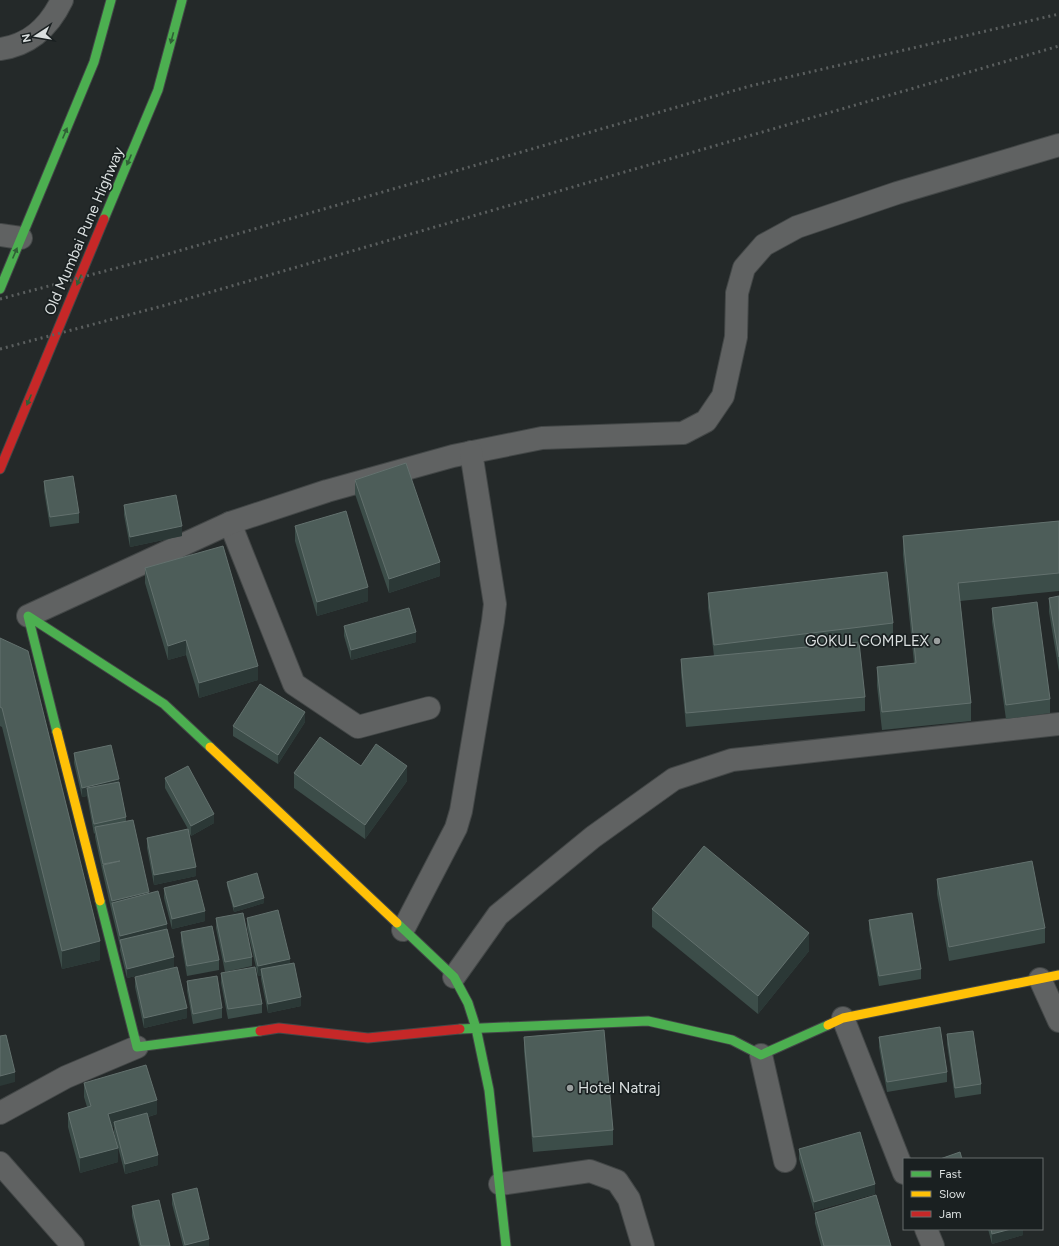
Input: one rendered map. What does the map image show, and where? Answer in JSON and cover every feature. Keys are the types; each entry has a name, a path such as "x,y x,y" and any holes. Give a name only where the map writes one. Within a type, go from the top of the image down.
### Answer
{"main road":[{"path":"0,289 94,62 112,0"},
{"name":"Old Mumbai Pune Highway","path":"0,469 158,90 182,0"},
{"path":"28,616 164,704 454,977 468,1003 476,1028 489,1090 506,1246"},
{"path":"28,616 138,1046 279,1028 368,1038 476,1028 648,1021 732,1040 761,1055 843,1018 1050,977"}],"street":[{"path":"0,49 21,45 42,30 57,10 62,0"},
{"path":"28,616 230,523 327,491 453,456 542,438 683,433 706,421 723,396 736,336 737,293 744,268 764,244 797,227 897,193 1059,146"},
{"path":"0,235 21,238"},
{"path":"403,930 456,828 461,811 493,621 495,604 471,452"},
{"path":"230,523 294,684 358,727 429,708"},
{"path":"454,977 498,915 593,837 674,779 732,760 1059,724"},
{"path":"1050,977 1059,1021"},
{"path":"843,1018 903,1170"},
{"path":"0,1113 66,1077 138,1046"},
{"path":"761,1055 785,1161"},
{"path":"0,1163 73,1246"},
{"path":"500,1184 590,1172 617,1182 629,1199 643,1246"},
{"path":"926,1230 933,1246"}],"building":[{"path":"406,463 440,562 389,579 355,480"},
{"path":"73,476 79,513 50,517 44,481"},
{"path":"176,495 182,526 130,537 124,505"},
{"path":"346,511 368,587 317,602 295,526"},
{"name":"GOKUL COMPLEX","path":"1059,521 1059,573 958,583 971,703 882,712 877,667 916,663 903,536"},
{"path":"223,546 258,666 199,683 186,640 168,646 145,568"},
{"path":"887,572 893,623 714,645 708,593"},
{"path":"1059,596 1059,657 1049,598"},
{"path":"1037,602 1050,699 1006,705 992,608"},
{"path":"409,608 416,632 351,650 344,626"},
{"path":"0,638 28,651 100,941 62,951 2,708 0,707"},
{"path":"859,642 865,697 686,713 681,659"},
{"path":"260,684 305,712 278,755 233,726"},
{"path":"320,737 361,766 376,744 407,766 365,825 294,773"},
{"path":"111,745 119,779 82,788 74,753"},
{"path":"188,766 214,814 191,826 165,778"},
{"path":"119,782 126,817 94,824 87,788"},
{"path":"133,820 149,892 112,901 103,865 120,861 103,864 95,827"},
{"path":"188,829 196,867 154,875 147,838"},
{"path":"704,846 809,933 758,996 652,909"},
{"path":"1032,861 1045,928 949,947 937,879"},
{"path":"257,873 264,898 234,907 227,882"},
{"path":"197,880 205,911 172,919 164,888"},
{"path":"158,891 167,924 120,936 112,903"},
{"path":"278,910 290,959 258,966 247,918"},
{"path":"243,913 252,957 225,962 216,918"},
{"path":"912,913 921,969 879,976 869,920"},
{"path":"212,926 219,960 187,966 181,932"},
{"path":"167,929 174,957 127,969 120,940"},
{"path":"294,963 301,997 268,1004 261,969"},
{"path":"177,967 187,1008 144,1018 135,977"},
{"path":"255,967 262,1004 228,1009 221,973"},
{"path":"217,976 222,1008 193,1014 187,981"},
{"path":"940,1027 947,1072 887,1082 879,1037"},
{"path":"604,1030 613,1130 533,1137 524,1037"},
{"path":"973,1031 981,1084 955,1088 947,1034"},
{"path":"6,1035 15,1072 0,1076 0,1036"},
{"path":"146,1065 157,1100 108,1114 118,1148 80,1158 68,1113 91,1106 84,1083"},
{"path":"147,1113 158,1155 125,1164 114,1122"},
{"path":"860,1132 875,1184 814,1202 799,1149"},
{"path":"960,1152 962,1158 943,1158"},
{"path":"197,1188 209,1239 185,1245 172,1194"},
{"path":"876,1195 891,1246 824,1246 815,1213"},
{"path":"159,1200 170,1246 141,1246 132,1206"},
{"path":"991,1230 1007,1230 992,1234"}],"railway":[{"path":"0,299 154,258 750,86 1059,14"},
{"path":"0,349 166,305 1059,46"}],"traffic: fast":[{"path":"0,289 94,62 111,0"},
{"path":"104,219 158,90 182,0"},
{"path":"57,732 28,616 164,704 210,747"},
{"path":"100,901 137,1047 260,1031"},
{"path":"397,923 454,977 468,1003 476,1028 489,1090 506,1246"},
{"path":"460,1029 648,1021 732,1040 761,1055 828,1025"}],"traffic: slow":[{"path":"57,732 100,901"},
{"path":"210,747 397,923"},
{"path":"828,1025 843,1018 1059,975"}],"traffic: jam":[{"path":"0,469 104,219"},
{"path":"260,1031 279,1028 368,1038 460,1029"}],"place":[{"name":"GOKUL COMPLEX","path":"937,641"},
{"name":"Hotel Natraj","path":"570,1088"}]}
